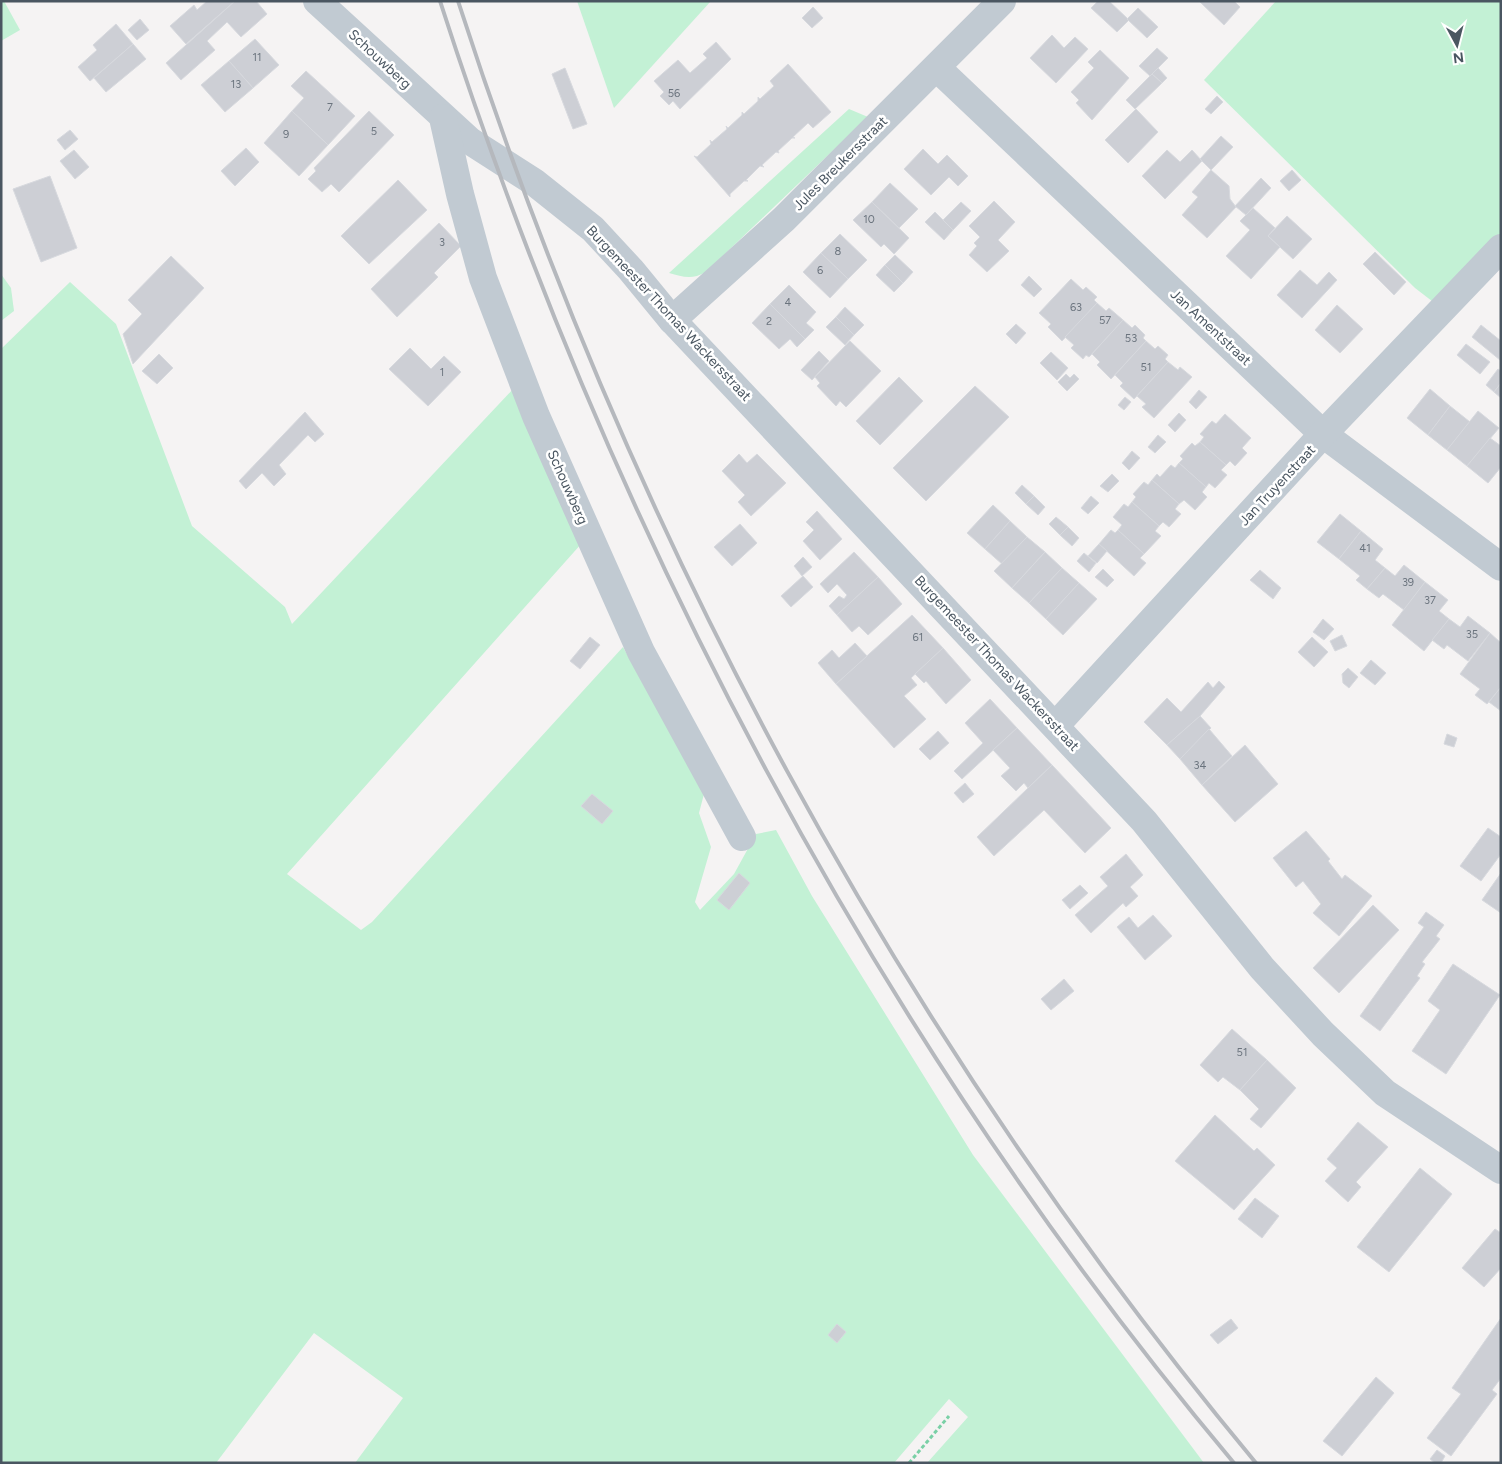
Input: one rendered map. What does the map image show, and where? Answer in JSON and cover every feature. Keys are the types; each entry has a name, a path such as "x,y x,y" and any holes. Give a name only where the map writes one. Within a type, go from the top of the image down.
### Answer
{"street":[{"name":"Schouwberg","path":"317,1 443,118 492,156"},
{"name":"Jules Breukersstraat","path":"672,320 784,219 1002,1"},
{"name":"Jan Amentstraat","path":"937,68 1323,434 1501,567"},
{"name":"Schouwberg","path":"443,118 460,194 483,278 536,416 641,652 742,837"},
{"name":"Burgemeester Thomas Wackersstraat","path":"492,156 534,182 593,229 631,270 672,320 1056,725 1144,821 1262,968 1323,1034 1385,1094 1501,1170"},
{"name":"Jan Truyenstraat","path":"1056,725 1323,434 1501,248"}],"path":[{"path":"909,1463 949,1416"}],"green space":[{"path":"1,1 4,1 20,30 1,41"},
{"path":"577,1 711,1 614,108"},
{"path":"1276,1 1501,1 1501,244 1441,308 1415,288 1204,80"},
{"path":"849,109 868,117 706,272 692,277 683,277 669,273"},
{"path":"1,274 11,288 14,311 1,321"},
{"path":"70,282 116,324 192,526 285,607 292,624 515,387 582,543 287,874 361,930 372,922 623,647 704,794 699,813 711,847 695,902 700,910 734,874 756,834 776,830 812,896 973,1155 1204,1463 927,1463 968,1417 949,1399 894,1463 355,1463 403,1398 314,1333 216,1463 1,1463 1,349"}],"building":[{"path":"207,1 235,1 186,44 170,26 194,5 197,10"},
{"path":"235,1 256,1 267,14 241,37 227,22 207,41 215,50 181,80 166,63"},
{"path":"1098,1 1109,1 1129,20 1117,32 1091,8"},
{"path":"1234,1 1240,7 1224,25 1200,2"},
{"path":"813,7 823,18 812,28 802,18"},
{"path":"1138,8 1158,27 1147,38 1127,19"},
{"path":"140,19 149,30 137,40 128,30"},
{"path":"116,24 133,44 90,81 78,67 97,50 93,45"},
{"path":"1052,35 1064,48 1075,37 1088,49 1056,83 1030,58"},
{"path":"255,39 279,65 253,88 229,61"},
{"path":"716,42 731,59 680,109 673,101 669,105 660,96 664,92 654,81 678,60 690,73 707,58 703,54"},
{"path":"133,44 146,59 106,92 94,78"},
{"path":"1157,48 1168,58 1150,76 1139,66"},
{"path":"1100,50 1129,78 1092,120 1076,103 1079,100 1071,92 1094,68 1088,62"},
{"path":"229,61 253,88 225,112 201,85"},
{"path":"788,64 831,112 813,128 808,123 793,137 795,138 792,138 778,151 779,153 776,152 762,165 764,167 760,166 746,180 748,181 744,181 730,194 730,197 694,156 697,157 711,144 710,140 712,142 727,129 726,126 728,128 742,115 742,112 744,114 758,101 758,97 760,99 774,86 770,81"},
{"path":"565,68 587,124 573,129 552,74"},
{"path":"1158,68 1167,78 1162,83 1152,74"},
{"path":"306,71 355,116 328,145 292,111 304,98 291,86"},
{"path":"1152,74 1162,83 1135,109 1126,100"},
{"path":"1217,96 1223,102 1211,114 1205,109"},
{"path":"1136,109 1158,132 1128,163 1105,140"},
{"path":"292,111 328,145 299,176 264,143"},
{"path":"369,111 394,135 339,192 331,184 322,192 308,179 316,171 314,168"},
{"path":"70,130 78,139 65,150 57,140"},
{"path":"1221,136 1233,147 1211,170 1200,159"},
{"path":"246,148 259,162 235,186 221,171"},
{"path":"923,149 938,164 947,155 968,176 958,186 949,177 931,195 904,169"},
{"path":"74,150 89,167 75,179 60,161"},
{"path":"1167,150 1180,162 1192,150 1202,161 1165,199 1142,176"},
{"path":"1211,170 1229,186 1230,199 1236,207 1207,238 1182,215 1198,197 1192,192"},
{"path":"1292,170 1301,180 1289,191 1280,181"},
{"path":"50,176 77,248 41,262 13,189"},
{"path":"1261,178 1271,188 1246,215 1235,206"},
{"path":"398,180 427,210 369,264 341,236"},
{"path":"890,183 918,209 899,228 872,202"},
{"path":"994,201 1015,222 998,240 1009,251 987,272 969,255 977,246 974,243 980,237 969,226"},
{"path":"872,202 909,238 894,254 884,244 881,247 853,220"},
{"path":"961,202 971,211 953,230 943,220"},
{"path":"1253,208 1275,228 1268,236 1280,247 1251,279 1226,256 1250,230 1240,221"},
{"path":"935,212 953,230 944,240 925,222"},
{"path":"1287,216 1312,239 1293,259 1268,236"},
{"path":"439,223 461,246 434,273 438,277 397,317 371,289"},
{"path":"840,234 867,260 848,279 821,253"},
{"path":"1375,252 1406,282 1394,295 1363,264"},
{"path":"821,253 848,279 830,298 803,272"},
{"path":"895,255 913,272 903,283 885,265"},
{"path":"171,256 204,288 133,364 123,334 142,314 128,300"},
{"path":"885,265 903,283 894,292 876,275"},
{"path":"1300,270 1317,285 1329,272 1337,280 1302,318 1277,295"},
{"path":"1029,276 1042,289 1034,297 1021,285"},
{"path":"1071,279 1083,290 1086,287 1097,297 1094,300 1097,303 1062,341 1048,327 1051,324 1039,313"},
{"path":"789,285 816,312 806,323 814,330 805,339 770,304"},
{"path":"1097,303 1106,311 1109,308 1123,320 1089,357 1086,355 1083,359 1071,348 1074,345 1065,337"},
{"path":"770,304 805,339 797,347 790,339 779,349 752,323"},
{"path":"1337,305 1363,329 1340,353 1315,330"},
{"path":"845,307 864,325 854,335 836,317"},
{"path":"836,317 854,335 845,345 826,327"},
{"path":"1123,320 1132,328 1135,325 1145,335 1143,338 1146,341 1111,379 1097,365 1100,362 1092,354"},
{"path":"1016,324 1026,333 1016,344 1006,334"},
{"path":"1481,325 1501,341 1500,360 1472,337"},
{"path":"850,341 881,371 846,407 840,401 836,406 817,386 820,383 815,377"},
{"path":"1146,341 1155,349 1158,346 1168,355 1165,359 1168,362 1134,399 1120,386 1123,383 1115,375"},
{"path":"1466,344 1490,362 1480,374 1457,355"},
{"path":"410,348 431,369 444,356 461,372 428,406 389,369"},
{"path":"819,351 829,361 812,380 801,370"},
{"path":"1051,352 1068,368 1057,380 1040,363"},
{"path":"159,354 173,368 157,384 142,371"},
{"path":"1168,362 1178,370 1180,367 1192,377 1154,418 1142,407 1146,404 1137,396"},
{"path":"1498,369 1501,371 1501,383 1494,392 1486,385"},
{"path":"1066,374 1070,378 1074,374 1079,379 1067,391 1058,382"},
{"path":"899,377 923,401 880,445 856,421"},
{"path":"1501,383 1501,398 1494,392"},
{"path":"975,386 1009,417 926,501 893,468"},
{"path":"1430,389 1450,406 1428,435 1407,418"},
{"path":"1199,390 1207,397 1196,409 1189,402"},
{"path":"1125,397 1131,402 1124,410 1118,405"},
{"path":"1450,406 1470,422 1447,450 1428,435"},
{"path":"1478,411 1499,428 1467,466 1447,450"},
{"path":"305,412 324,434 315,442 308,435 279,465 286,474 274,486 262,473 246,489 239,481"},
{"path":"1179,413 1186,420 1175,432 1168,425"},
{"path":"1225,414 1251,438 1242,448 1247,453 1235,466 1230,461 1226,465 1200,442 1204,437 1200,434 1212,421 1216,424"},
{"path":"1158,435 1166,442 1155,453 1148,447"},
{"path":"1490,438 1501,446 1501,467 1488,483 1467,466"},
{"path":"1200,442 1226,465 1221,470 1227,475 1215,488 1209,483 1206,487 1179,463 1183,459 1180,456 1192,443 1195,446"},
{"path":"1132,451 1140,458 1129,470 1122,463"},
{"path":"739,454 747,463 757,454 786,483 751,516 738,502 745,495 722,471"},
{"path":"1179,463 1206,487 1202,492 1207,497 1195,510 1184,500 1179,504 1152,480 1157,474 1160,477 1171,465 1175,468"},
{"path":"1112,474 1119,481 1108,492 1100,486"},
{"path":"1152,480 1179,504 1175,509 1181,514 1169,527 1163,522 1159,526 1132,502 1136,497 1133,494 1144,482 1148,485"},
{"path":"1022,485 1034,496 1026,504 1015,493"},
{"path":"1034,496 1045,507 1038,515 1026,504"},
{"path":"1091,496 1099,503 1088,514 1081,508"},
{"path":"1132,502 1159,526 1155,531 1161,536 1144,554 1118,530 1122,525 1113,517 1124,504 1128,507"},
{"path":"993,505 1010,521 985,549 967,533"},
{"path":"817,511 842,539 820,560 803,541 814,530 806,522"},
{"path":"1340,514 1361,531 1339,559 1317,542"},
{"path":"1056,517 1068,527 1060,535 1049,524"},
{"path":"1010,521 1027,537 1002,564 985,549"},
{"path":"740,524 757,543 732,566 714,547"},
{"path":"1068,527 1079,538 1072,546 1060,535"},
{"path":"1111,530 1115,533 1118,530 1144,554 1140,558 1146,563 1134,576 1099,544"},
{"path":"1361,531 1383,549 1375,560 1385,568 1367,589 1356,580 1360,576 1339,559"},
{"path":"1027,537 1045,552 1012,588 994,571"},
{"path":"1099,544 1107,551 1097,563 1088,556"},
{"path":"854,552 878,577 837,615 829,606 839,596 844,599 847,595 837,584 828,593 820,584"},
{"path":"1045,552 1062,568 1029,603 1012,588"},
{"path":"1084,553 1096,563 1089,572 1077,561"},
{"path":"803,557 812,567 802,576 794,566"},
{"path":"1404,565 1425,582 1404,610 1383,594 1379,598 1367,589 1385,568 1395,576"},
{"path":"1062,568 1079,583 1046,619 1029,603"},
{"path":"1103,569 1114,580 1107,587 1095,577"},
{"path":"1260,570 1281,588 1273,599 1250,580"},
{"path":"803,576 813,587 791,607 781,596"},
{"path":"878,577 902,604 868,635 859,626 852,632 837,615"},
{"path":"1425,582 1448,600 1439,611 1449,619 1424,651 1392,625"},
{"path":"1079,583 1097,599 1063,635 1046,619"},
{"path":"912,615 943,648 911,678 917,685 904,696 926,719 894,748 836,684"},
{"path":"1468,616 1490,633 1468,661 1447,645 1444,649 1432,640 1449,619 1460,627"},
{"path":"1323,619 1334,629 1324,640 1313,632"},
{"path":"1490,633 1501,643 1501,687 1487,704 1475,695 1480,689 1460,674"},
{"path":"1342,635 1347,646 1335,651 1330,641"},
{"path":"590,637 600,645 580,669 570,661"},
{"path":"1312,637 1328,652 1314,667 1298,652"},
{"path":"855,643 867,656 836,684 818,663 832,650 839,658"},
{"path":"943,648 971,680 946,704 926,681 924,683 915,674"},
{"path":"1371,660 1386,673 1375,685 1360,673"},
{"path":"1348,668 1358,677 1349,688 1343,683 1342,674"},
{"path":"1219,681 1225,687 1200,716 1167,745 1144,722 1167,698 1181,712 1208,682 1213,688"},
{"path":"1501,687 1501,711 1489,702"},
{"path":"990,699 1017,728 962,779 954,771 983,743 965,723"},
{"path":"1200,716 1211,728 1180,759 1167,745"},
{"path":"1017,728 1052,765 1028,788 1024,783 1016,791 1001,776 1010,768 993,750"},
{"path":"1209,729 1232,756 1202,785 1180,759"},
{"path":"938,731 949,743 930,760 919,749"},
{"path":"1447,734 1457,738 1454,747 1444,744"},
{"path":"1245,745 1278,784 1235,822 1202,785"},
{"path":"1052,765 1111,828 1085,853 1044,810 994,856 977,837"},
{"path":"965,783 974,794 963,803 954,793"},
{"path":"592,794 613,811 602,824 581,806"},
{"path":"1488,828 1501,837 1501,854 1481,881 1460,866"},
{"path":"1306,831 1330,859 1328,861 1342,879 1345,875 1372,896 1339,936 1313,913 1321,904 1303,881 1296,887 1273,858"},
{"path":"1126,854 1143,875 1130,887 1138,896 1126,907 1123,903 1091,933 1075,915 1108,886 1100,877"},
{"path":"739,873 750,883 729,910 717,900"},
{"path":"1501,873 1501,913 1482,900"},
{"path":"1080,885 1088,893 1070,909 1062,900"},
{"path":"1373,905 1399,930 1339,993 1313,968"},
{"path":"1426,912 1444,925 1436,936 1440,939 1422,962 1425,964 1417,976 1420,978 1380,1031 1360,1016 1424,927 1418,923"},
{"path":"1153,915 1172,936 1145,960 1117,927 1129,917 1138,928"},
{"path":"1453,964 1500,995 1446,1074 1412,1051 1440,1010 1428,1001"},
{"path":"1064,979 1074,991 1051,1010 1041,999"},
{"path":"1232,1029 1267,1060 1240,1090 1223,1077 1218,1082 1200,1065"},
{"path":"1267,1060 1296,1088 1261,1128 1250,1119 1259,1109 1240,1090"},
{"path":"1215,1115 1254,1151 1257,1148 1275,1165 1234,1210 1175,1161"},
{"path":"1358,1122 1388,1147 1356,1182 1361,1187 1348,1202 1325,1181 1337,1168 1327,1159"},
{"path":"1420,1168 1452,1194 1389,1272 1357,1247"},
{"path":"1255,1198 1279,1216 1262,1238 1238,1219"},
{"path":"1495,1229 1501,1233 1501,1268 1484,1287 1462,1268"},
{"path":"1501,1318 1501,1378 1492,1390 1497,1394 1451,1456 1427,1438 1461,1394 1452,1388"},
{"path":"1231,1319 1238,1328 1218,1344 1210,1335"},
{"path":"837,1324 846,1332 837,1343 828,1335"},
{"path":"1376,1377 1394,1393 1342,1456 1323,1441"},
{"path":"1437,1450 1445,1456 1441,1463 1435,1463 1430,1459"}],"railway":[{"path":"440,1 508,198 586,393 672,584 766,771 870,953 983,1129 1104,1299 1234,1463"},
{"path":"458,1 527,200 605,395 692,585 787,771 891,951 1004,1127 1125,1298 1256,1463"}]}
